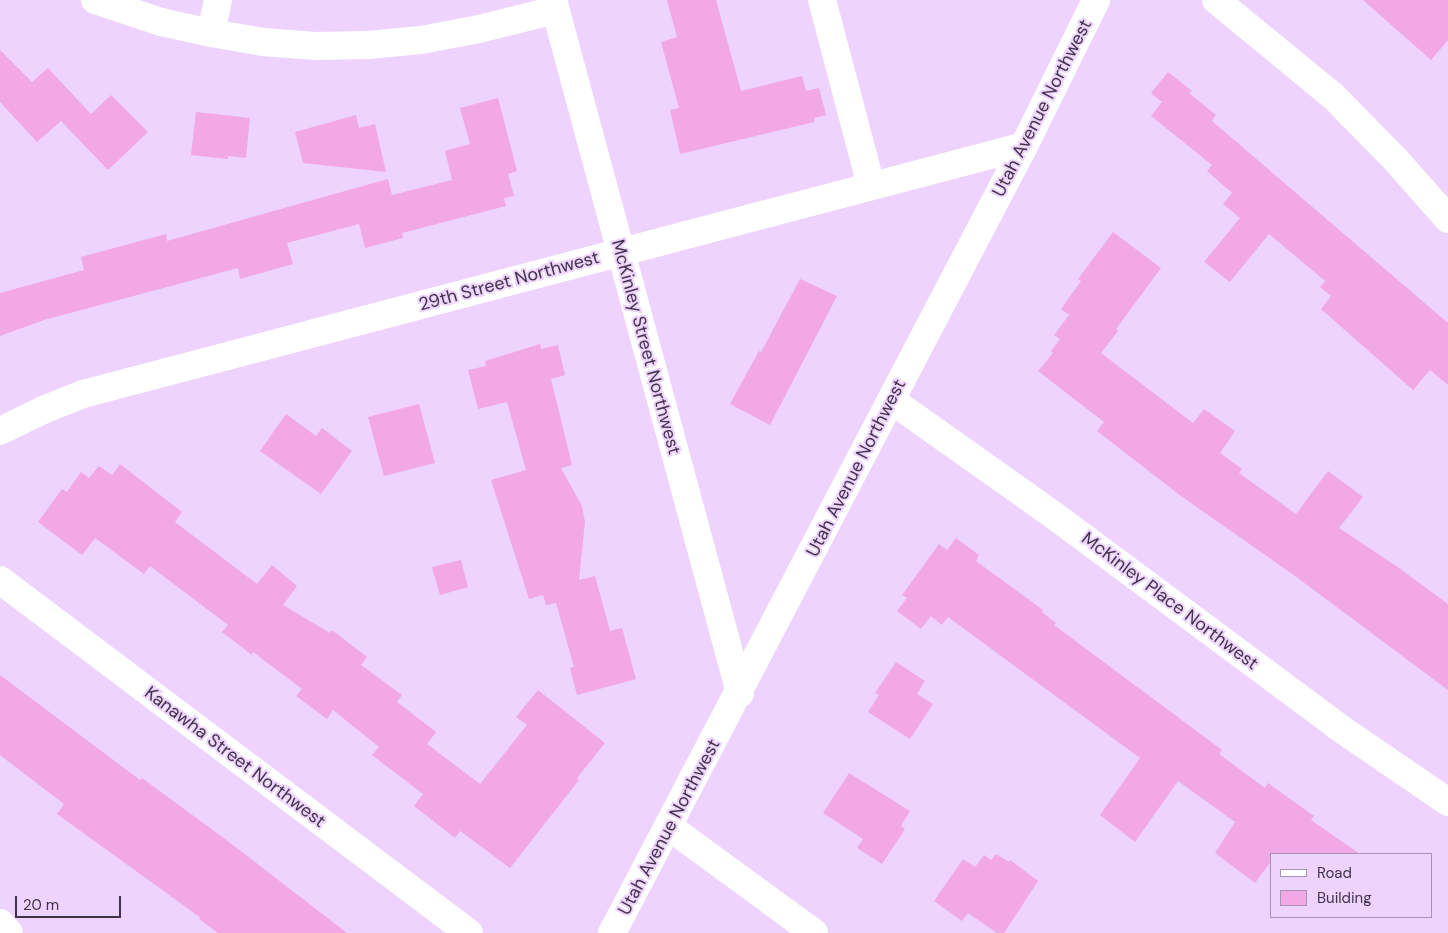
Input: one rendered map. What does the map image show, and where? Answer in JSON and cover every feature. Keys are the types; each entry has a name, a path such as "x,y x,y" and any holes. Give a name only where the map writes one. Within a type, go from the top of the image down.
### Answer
{"street":[{"path":"95,0 161,22 211,33 272,43 316,46 368,45 440,36 554,5"},
{"path":"211,33 218,0"},
{"path":"822,0 871,186"},
{"name":"Utah Avenue Northwest","path":"612,933 740,693 1024,146 1096,0"},
{"path":"1216,0 1333,96 1395,159 1448,219"},
{"name":"McKinley Street Northwest","path":"554,5 740,693"},
{"name":"29th Street Northwest","path":"0,431 43,410 83,394 1024,146"},
{"name":"McKinley Place Northwest","path":"891,400 1052,514 1338,726 1448,802"},
{"name":"Kanawha Street Northwest","path":"0,580 469,933"},
{"path":"668,826 814,933"},
{"path":"0,923 9,933"}],"building":[{"path":"667,0 716,0 741,91 802,76 806,91 819,88 826,115 814,118 814,122 680,154 670,110 679,108 661,42 677,37"},
{"path":"1363,0 1448,0 1448,40 1431,60"},
{"path":"0,50 32,82 48,68 91,114 111,95 148,132 108,170 61,121 37,142 0,102"},
{"path":"1168,72 1192,91 1189,93 1216,115 1212,121 1448,323 1448,385 1430,370 1413,390 1321,309 1331,296 1320,287 1325,281 1269,234 1230,282 1204,262 1240,218 1223,204 1232,193 1207,171 1212,165 1151,116 1162,102 1151,93"},
{"path":"498,98 517,171 508,174 514,196 504,198 506,206 402,233 403,238 365,248 359,224 287,243 293,264 240,279 238,268 44,320 0,336 0,293 84,270 81,257 166,234 167,241 388,179 392,195 452,180 445,151 470,144 460,108"},
{"path":"196,112 250,118 246,158 228,156 228,159 191,155"},
{"path":"356,115 359,128 375,124 386,172 303,163 295,132"},
{"path":"1113,232 1161,268 1116,329 1118,331 1101,353 1193,423 1204,409 1235,431 1220,453 1242,469 1239,473 1296,514 1328,471 1363,497 1339,528 1399,568 1448,604 1448,690 1295,576 1181,496 1097,431 1104,422 1038,371 1053,353 1051,351 1060,339 1054,335 1069,315 1061,309 1081,281 1078,279"},
{"path":"800,279 837,296 770,425 730,404 759,351 761,352"},
{"path":"540,344 541,349 558,345 565,375 551,379 572,465 561,468 582,506 585,522 579,580 595,576 610,631 622,628 636,679 577,695 570,668 574,667 556,603 546,605 543,595 529,599 491,480 526,470 507,402 478,409 468,370 486,366 485,361"},
{"path":"419,404 435,463 384,476 368,417"},
{"path":"286,414 316,436 322,428 352,451 321,494 260,451"},
{"path":"120,464 182,512 175,522 257,584 272,565 297,586 283,605 330,633 332,630 367,657 361,665 402,695 397,702 436,732 427,744 480,784 527,725 516,717 538,690 605,743 577,778 579,780 510,868 460,831 455,838 414,806 423,794 372,755 379,747 333,710 327,719 296,696 302,689 253,652 252,655 222,632 228,625 150,566 144,574 95,538 82,555 38,522 62,489 67,492 81,472 89,478 99,466 112,475"},
{"path":"956,538 979,555 976,561 1043,610 1042,612 1056,623 1054,625 1222,750 1219,754 1265,788 1268,783 1314,816 1311,820 1359,853 1270,853 1270,863 1255,883 1215,853 1235,822 1178,781 1135,842 1100,815 1140,758 948,617 942,625 931,616 921,629 897,611 907,598 902,595 939,544 947,550"},
{"path":"461,560 468,587 440,595 432,567"},
{"path":"896,662 925,681 917,694 933,704 910,739 868,712 879,695 875,693"},
{"path":"0,675 140,780 142,778 229,842 347,933 218,933 199,919 201,918 57,814 64,804 0,755"},
{"path":"849,773 910,811 901,826 905,829 882,864 857,848 863,839 823,813"},
{"path":"996,854 1009,862 1010,860 1038,881 1004,933 997,933 968,913 962,921 934,901 963,859 975,867 984,855 991,860"}]}
